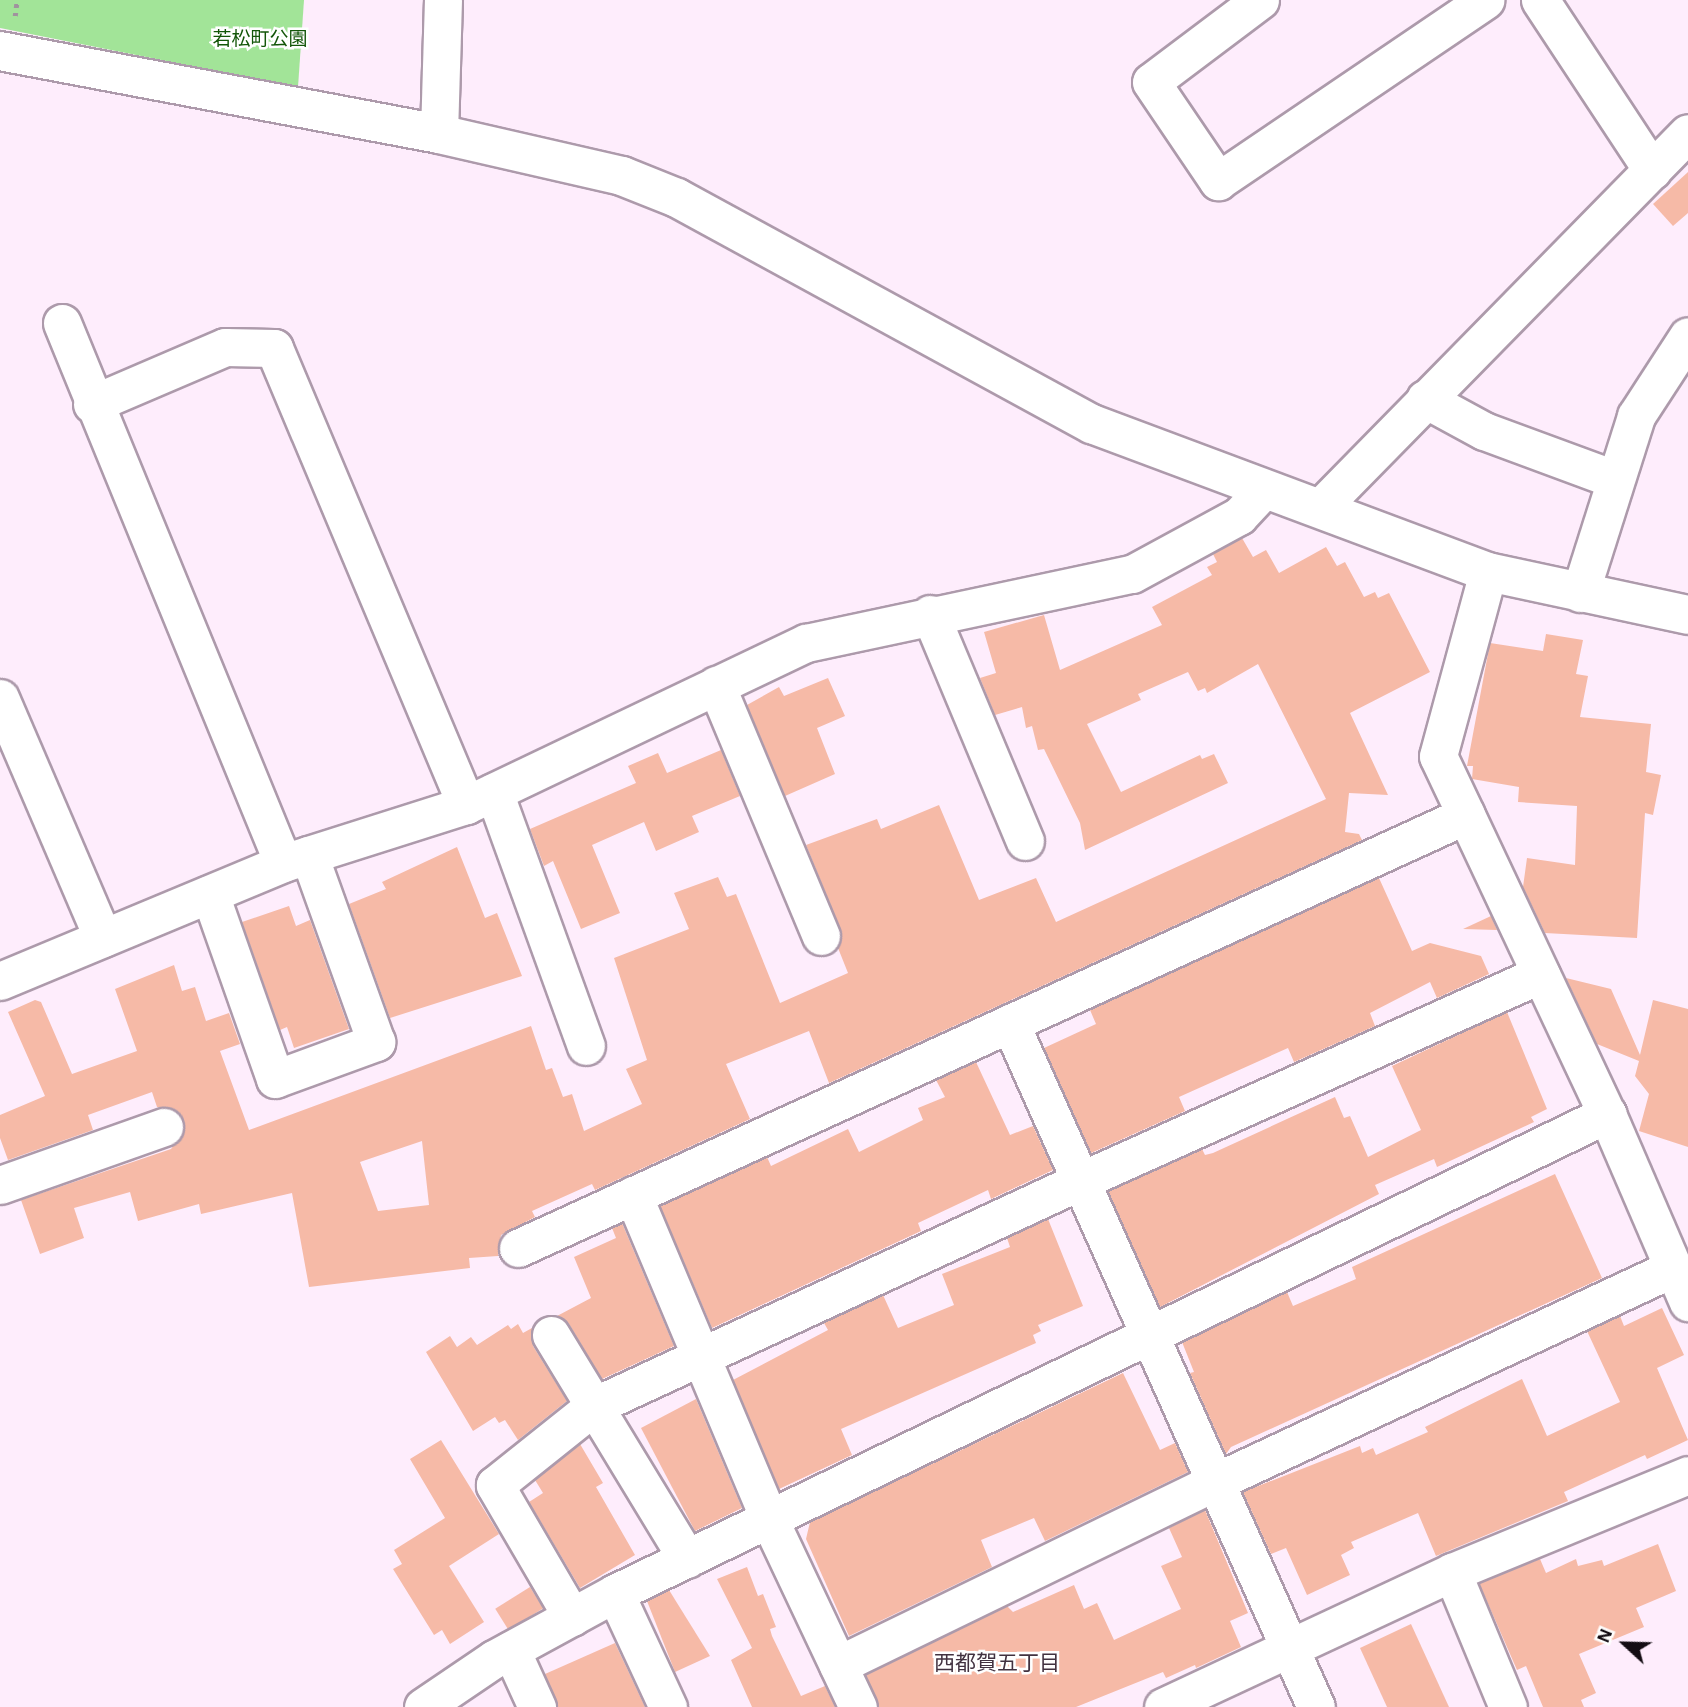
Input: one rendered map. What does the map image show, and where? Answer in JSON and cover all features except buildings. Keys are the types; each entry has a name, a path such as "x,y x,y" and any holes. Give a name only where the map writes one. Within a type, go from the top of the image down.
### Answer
{"street":[{"path":"439,134 443,0"},
{"path":"1260,0 1151,82 1217,181 1485,0"},
{"path":"1540,0 1652,170"},
{"path":"0,51 439,134 584,165 677,198 1092,424 1488,572 1688,615"},
{"path":"1320,508 1688,133"},
{"path":"62,323 92,404 376,1042 275,1079 210,894"},
{"path":"1580,593 1636,416 1688,336"},
{"path":"92,404 225,346 274,348 480,798 586,1046"},
{"path":"1425,399 1484,431 1614,480"},
{"path":"0,981 296,859 480,798 806,643 930,614 1132,574 1238,516 1264,489"},
{"path":"1488,572 1438,756 1607,1114 1688,1302"},
{"path":"930,614 1025,841"},
{"path":"716,685 821,936"},
{"path":"0,698 103,938"},
{"path":"518,1248 1466,815"},
{"path":"572,1616 495,1485 594,1406 1080,1181 1541,974"},
{"path":"1010,1023 1316,1707"},
{"path":"423,1707 511,1650 615,1593 1607,1114"},
{"path":"0,1185 164,1127"},
{"path":"634,1195 769,1518 858,1707"},
{"path":"838,1665 1215,1482 1673,1268"},
{"path":"551,1335 687,1559"},
{"path":"1163,1707 1452,1572 1688,1475"},
{"path":"1452,1572 1508,1707"},
{"path":"615,1593 668,1707"},
{"path":"511,1650 537,1707"}],"green space":[{"name":"若松町公園","path":"0,0 304,0 298,87 0,28"}],"district":[{"name":"西都賀五丁目","path":"997,1664"}]}
